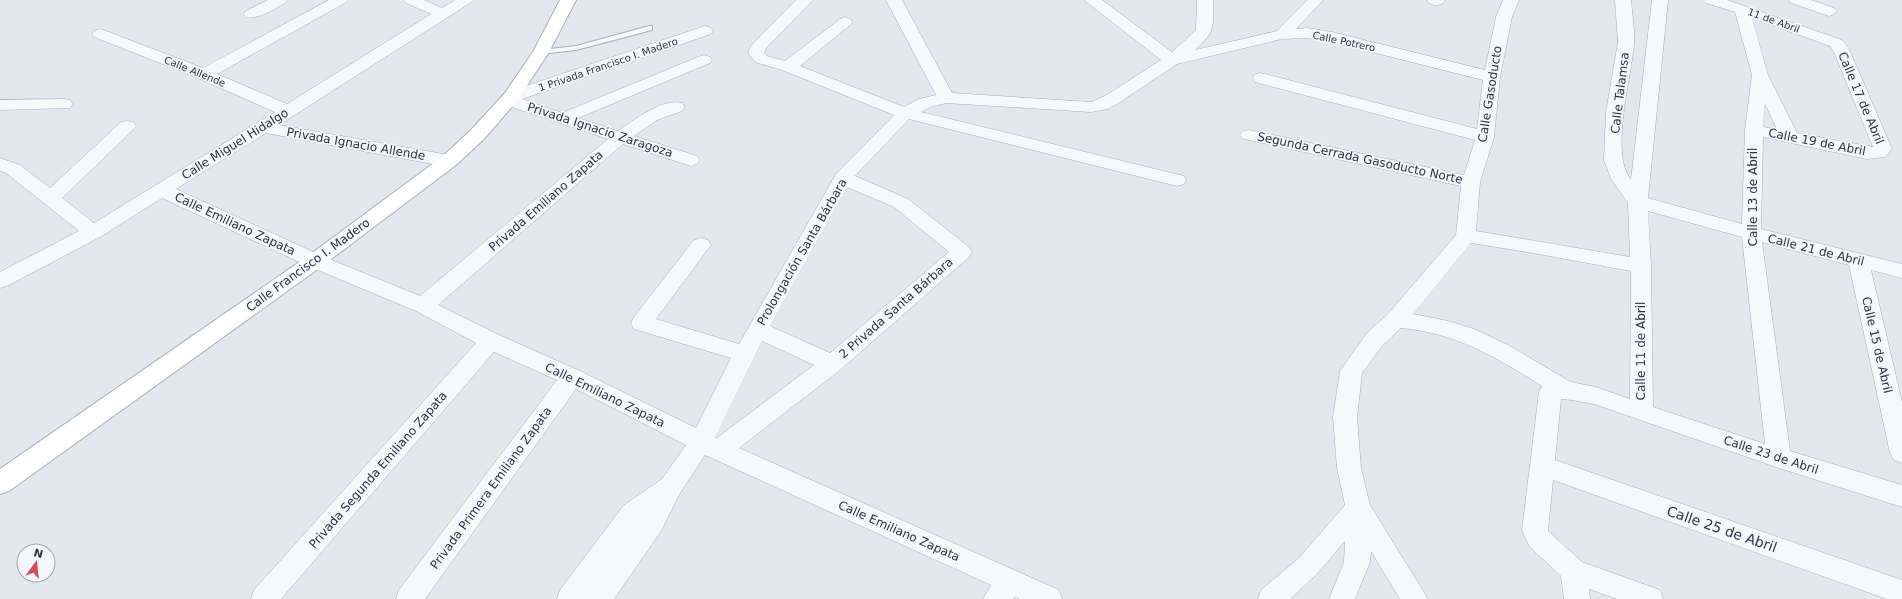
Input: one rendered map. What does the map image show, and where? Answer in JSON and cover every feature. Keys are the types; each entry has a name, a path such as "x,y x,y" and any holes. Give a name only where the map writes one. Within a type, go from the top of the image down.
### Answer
{"street":[{"path":"250,14 280,0"},
{"path":"204,74 340,0"},
{"path":"411,0 443,14"},
{"name":"Calle Miguel Hidalgo","path":"0,281 93,232 263,128 465,0"},
{"name":"Calle Francisco I. Madero","path":"0,483 315,261 449,161 477,135 510,99 542,52 568,0"},
{"path":"805,0 759,46 756,53 761,59 788,67 905,113 1177,180"},
{"path":"894,0 946,98"},
{"path":"1092,0 1172,60"},
{"name":"Prolongación Santa Bárbara","path":"570,599 633,513 671,486 710,446 745,354 757,329 843,178 905,113 925,103 946,98 1091,107 1110,101 1172,60 1201,36 1205,29 1205,0"},
{"path":"1282,34 1312,5 1315,0"},
{"name":"Calle Gasoducto","path":"1466,236 1471,182 1485,137 1492,77 1504,17 1511,0"},
{"name":"Calle Talamsa","path":"1623,0 1626,42 1615,112 1613,160 1620,179 1638,202"},
{"name":"Calle 11 de Abril","path":"1573,571 1538,538 1535,530 1550,392 1566,390 1578,391 1641,412 1641,266 1638,202 1660,0"},
{"name":"11 de Abril","path":"1711,0 1742,9 1836,44"},
{"path":"1796,0 1829,11"},
{"name":"Calle 13 de Abril","path":"1742,9 1760,75 1754,130 1751,233 1779,458"},
{"path":"788,67 845,22"},
{"name":"1 Privada Francisco I. Madero","path":"510,99 705,31"},
{"name":"Calle Potrero","path":"1172,60 1282,34 1307,33 1332,37 1492,77"},
{"name":"Calle Allende","path":"100,34 204,74 288,111"},
{"name":"Calle 17 de Abril","path":"1836,44 1841,49 1882,149 1879,153"},
{"path":"562,119 704,60"},
{"path":"1760,75 1790,138"},
{"path":"1261,78 1485,137"},
{"name":"Privada Ignacio Zaragoza","path":"510,99 562,119 691,160"},
{"path":"0,105 64,104"},
{"name":"Privada Emiliano Zapata","path":"423,306 620,138 651,116 676,107"},
{"path":"50,198 127,126"},
{"name":"Privada Ignacio Allende","path":"263,128 449,161"},
{"name":"Calle 19 de Abril","path":"1754,130 1867,153 1879,153"},
{"name":"Segunda Cerrada Gasoducto Norte","path":"1249,135 1471,182"},
{"path":"0,164 13,169 93,232"},
{"name":"2 Privada Santa Bárbara","path":"710,446 832,364 962,252 901,203 843,178"},
{"name":"Calle Emiliano Zapata","path":"161,190 315,261 423,306 491,341 572,377 1003,590 1049,599"},
{"name":"Calle 21 de Abril","path":"1638,202 1751,233 1902,271"},
{"path":"1342,599 1356,562 1358,546 1358,508 1349,468 1345,417 1352,371 1375,339 1396,320 1466,236 1563,251 1641,266"},
{"path":"701,245 642,323 745,354"},
{"name":"Calle 15 de Abril","path":"1858,260 1902,453"},
{"path":"1396,320 1436,325 1485,342 1527,365 1566,390"},
{"path":"757,329 832,364"},
{"name":"Privada Segunda Emiliano Zapata","path":"264,599 491,341"},
{"name":"Privada Primera Emiliano Zapata","path":"409,599 572,377"},
{"name":"Calle 23 de Abril","path":"1641,412 1779,458 1902,496"},
{"name":"Calle 25 de Abril","path":"1543,466 1902,592"},
{"name":"Prolongación Santa Bárbara","path":"598,599 652,523 671,486"},
{"path":"1271,599 1308,566 1358,508"},
{"path":"1358,508 1415,599"},
{"path":"1577,599 1573,571 1650,599"}],"lane":[{"path":"542,52 576,48 649,28"}]}
